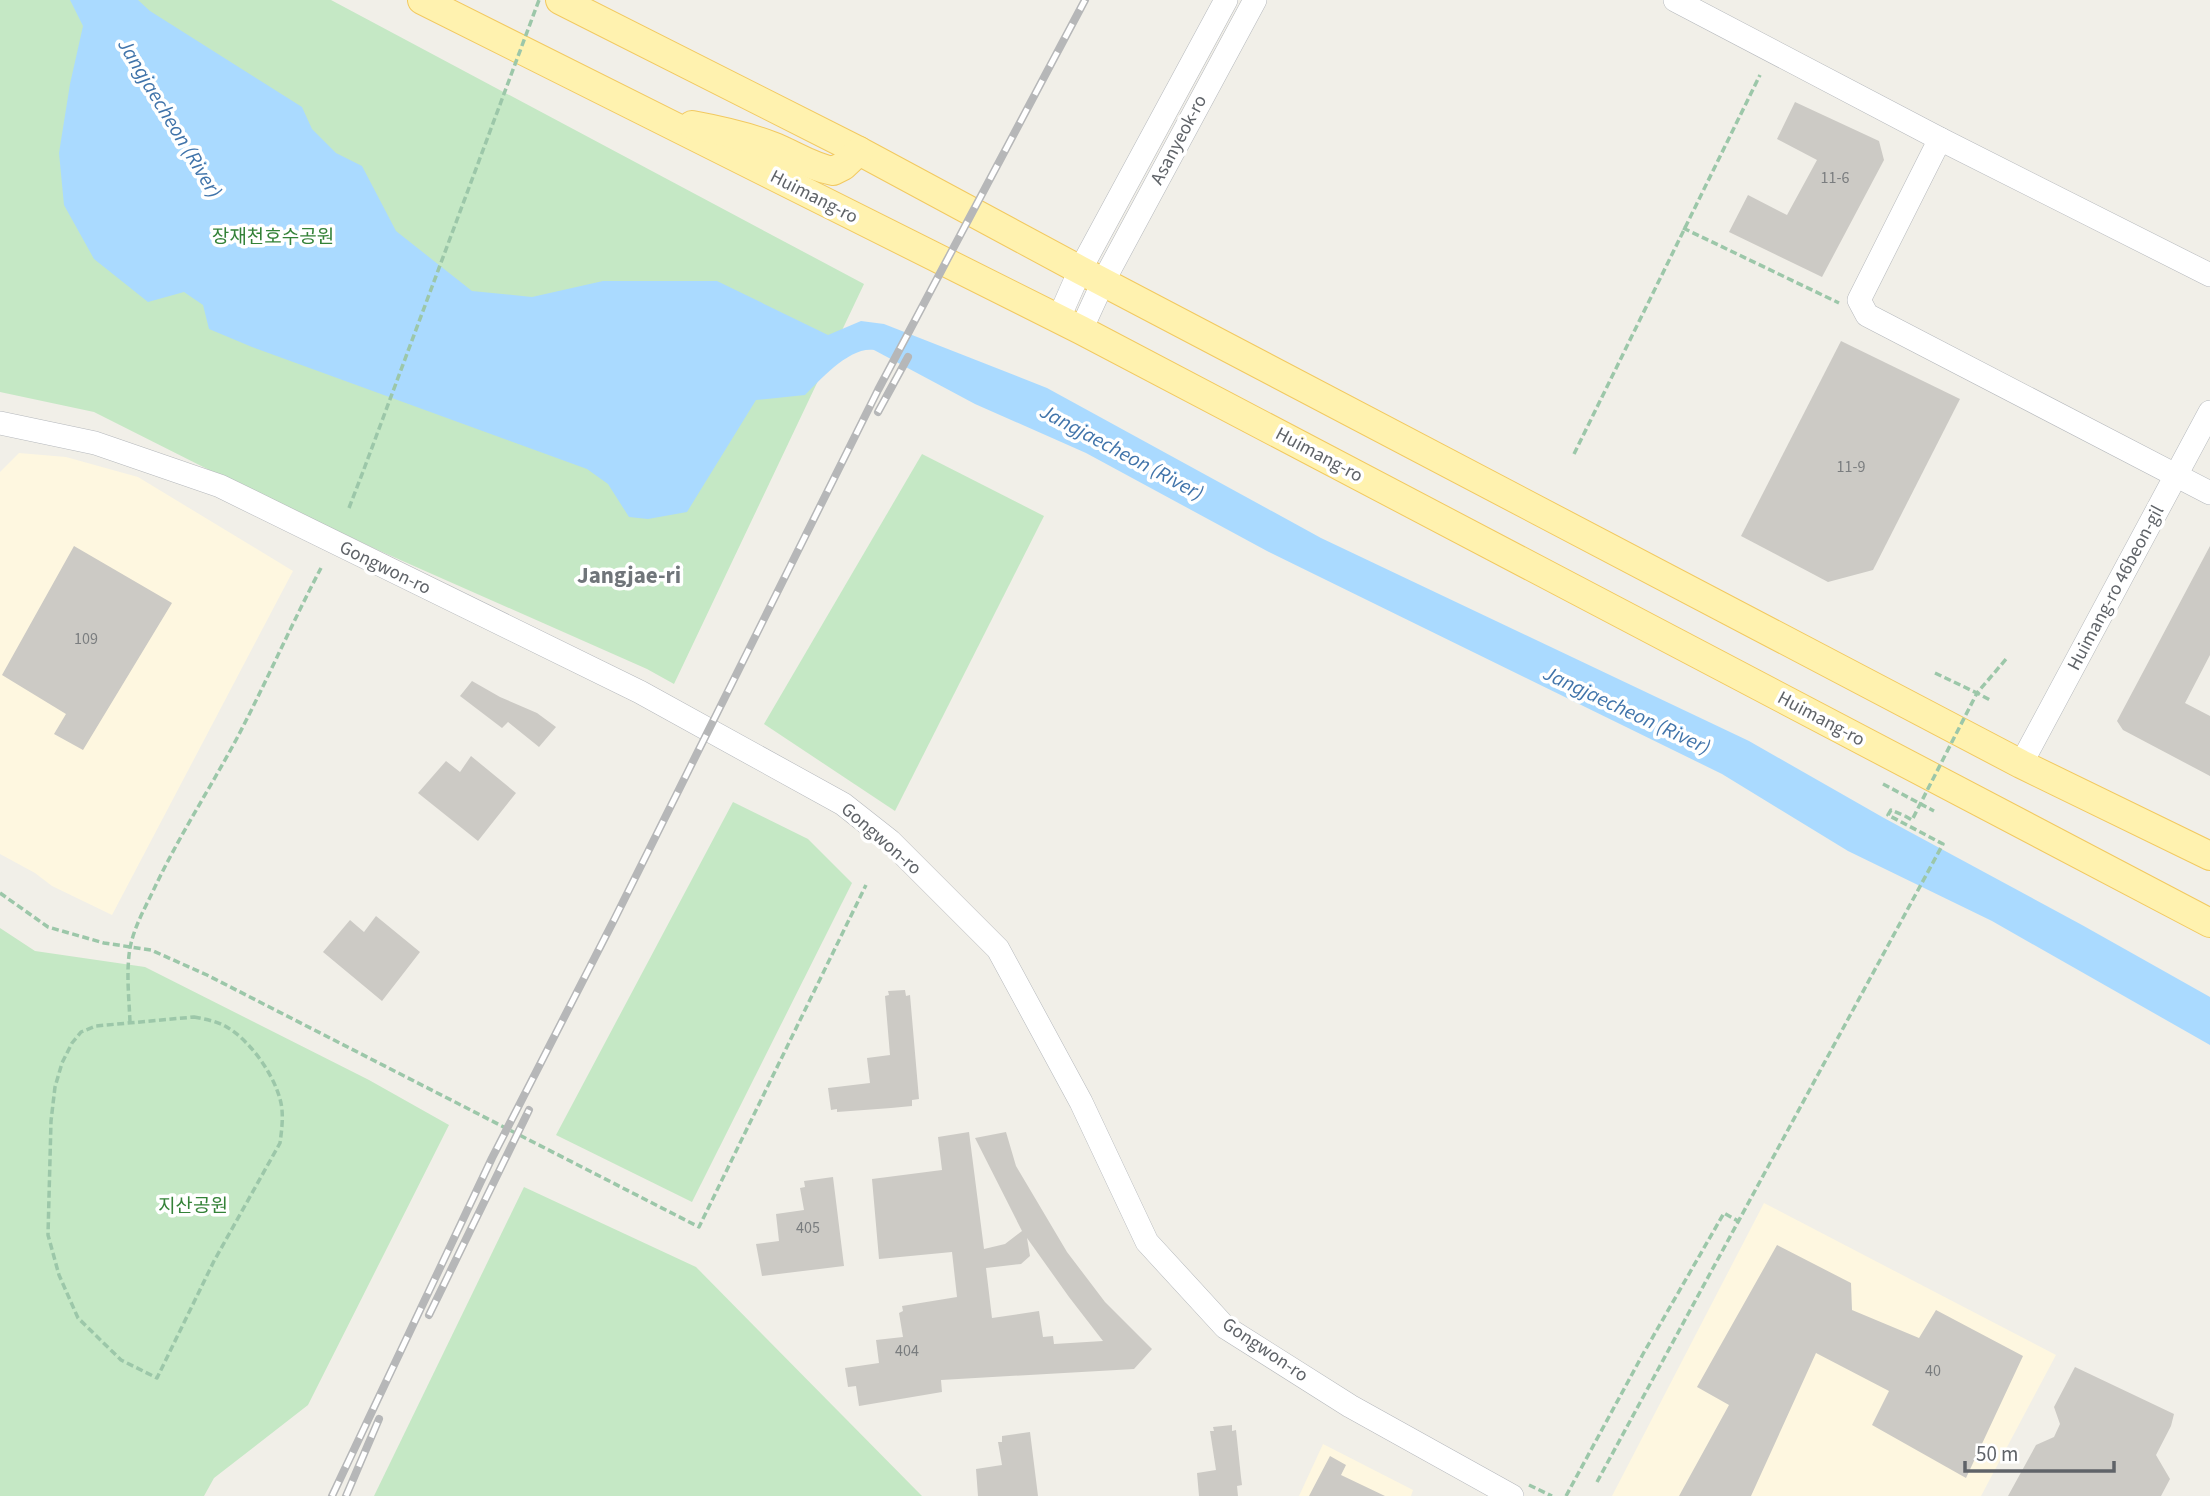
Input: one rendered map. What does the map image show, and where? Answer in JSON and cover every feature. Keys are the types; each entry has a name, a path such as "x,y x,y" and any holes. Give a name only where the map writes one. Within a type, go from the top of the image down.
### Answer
{"main road":[{"name":"Huimang-ro","path":"422,0 1070,325 2210,923"},
{"path":"560,0 859,150 2021,764 2210,856"},
{"path":"659,119 738,135 774,146 833,172 859,150"}],"street":[{"name":"Asanyeok-ro","path":"1092,275 1226,0"},
{"name":"Asanyeok-ro","path":"1092,275 1255,0"},
{"path":"1675,0 1940,139 2210,275"},
{"path":"1940,139 1859,300 1867,315 2210,493"},
{"path":"1070,325 1092,275"},
{"name":"Huimang-ro 46beon-gil","path":"2021,764 2210,412"},
{"name":"Gongwon-ro","path":"0,423 95,443 220,486 640,692 843,804 890,841 998,949 1081,1102 1147,1242 1226,1327 1350,1406 1517,1489"}],"path":[{"path":"349,508 539,0"},
{"path":"1574,454 1760,75"},
{"path":"1683,228 1842,304"},
{"path":"130,1022 130,946 141,916 172,850 201,803 259,695 279,648 321,568"},
{"path":"1597,1482 1943,844 1888,815 1891,810 1912,820 1977,693 2007,658"},
{"path":"1935,673 1992,701"},
{"path":"1883,784 1934,811"},
{"path":"0,893 48,927 104,943 151,950 206,975 699,1227 866,884"},
{"path":"194,1017 224,1025 248,1042 265,1069 280,1099 283,1125 280,1143 214,1261 157,1378 121,1360 78,1318 59,1275 48,1235 51,1121 55,1087 62,1063 81,1032 96,1026 130,1022 194,1017"},
{"path":"1566,1496 1724,1213 1738,1221"},
{"path":"1517,1489 1552,1496"}],"shaded area":[{"path":"19,453 66,457 138,477 293,571 112,915 52,886 35,873 0,854 0,472"},
{"path":"1764,1203 2056,1355 1981,1496 1612,1496"},
{"path":"1323,1444 1413,1490 1411,1496 1299,1496"}],"green space":[{"name":"장재천호수공원","path":"0,0 331,0 864,284 674,684 647,669 380,551 233,482 94,412 0,392"},
{"path":"922,454 1044,516 895,811 764,724"},
{"path":"733,802 808,839 852,883 692,1202 556,1135"},
{"name":"지산공원","path":"0,928 35,951 145,967 369,1080 449,1125 308,1405 214,1478 204,1496 0,1496"},
{"path":"524,1187 696,1267 922,1496 374,1496"}],"water":[{"name":"Jangjaecheon (River)","path":"70,0 138,0 150,11 302,107 312,129 336,153 362,166 396,231 472,291 532,297 603,281 717,281 828,335 861,321 884,324 1047,388 1321,538 1749,741 2210,997 2210,1045 1992,921 1848,851 1722,774 1267,551 1086,453 975,404 874,350 855,353 827,373 805,395 756,400 687,512 648,519 629,517 608,484 587,469 209,329 203,305 184,292 148,302 94,259 64,205 59,153 83,26"}],"building":[{"path":"1795,102 1879,141 1884,160 1822,277 1729,232 1748,195 1787,215 1817,160 1777,139"},
{"path":"1841,341 1960,399 1873,570 1828,582 1741,536"},
{"path":"74,546 172,603 83,750 54,734 66,714 2,675"},
{"path":"2210,546 2210,655 2185,703 2210,716 2210,776 2123,730 2117,721"},
{"path":"472,681 537,713 556,727 539,747 508,722 502,728 460,696"},
{"path":"471,756 516,793 478,841 418,793 446,761 460,772"},
{"path":"376,916 420,952 382,1001 323,952 350,920 364,932"},
{"path":"905,990 906,996 910,995 919,1099 912,1100 912,1106 837,1112 837,1109 831,1110 828,1088 870,1083 867,1058 890,1055 885,996 889,995 888,991"},
{"path":"969,1132 984,1249 1005,1244 1022,1231 975,1138 1006,1132 1016,1166 1067,1252 1105,1302 1152,1349 1134,1369 941,1380 942,1392 859,1406 856,1386 848,1387 845,1368 879,1363 876,1340 903,1337 899,1313 903,1311 902,1306 957,1297 952,1252 879,1259 872,1179 942,1170 938,1137","holes":["1027,1238 1103,1341 1054,1344 1053,1336 1043,1337 1039,1311 992,1318 986,1268 1021,1264 1030,1256"]},
{"path":"833,1177 844,1266 762,1276 756,1244 779,1241 776,1214 804,1210 800,1188 805,1187 804,1181"},
{"path":"1777,1245 1851,1283 1852,1310 1919,1338 1936,1310 2023,1356 1966,1478 1872,1425 1889,1391 1816,1353 1751,1496 1679,1496 1729,1405 1697,1387"},
{"path":"2075,1367 2174,1414 2156,1455 2170,1479 2161,1496 2008,1496 2036,1445 2054,1437 2060,1424 2054,1407"},
{"path":"1232,1425 1232,1431 1236,1430 1242,1485 1237,1486 1238,1496 1199,1496 1197,1473 1216,1470 1210,1431 1214,1431 1213,1427"},
{"path":"1030,1432 1038,1496 978,1496 976,1469 1002,1465 998,1442 1002,1442 1002,1436"},
{"path":"1330,1456 1346,1465 1341,1475 1385,1496 1309,1496"}],"railway":[{"path":"332,1496 492,1158 615,918 878,390 1085,0"},
{"path":"878,412 908,357"},
{"path":"429,1315 529,1110"},
{"path":"346,1496 379,1419"}],"district":[{"name":"Jangjae-ri","path":"629,575"}]}
